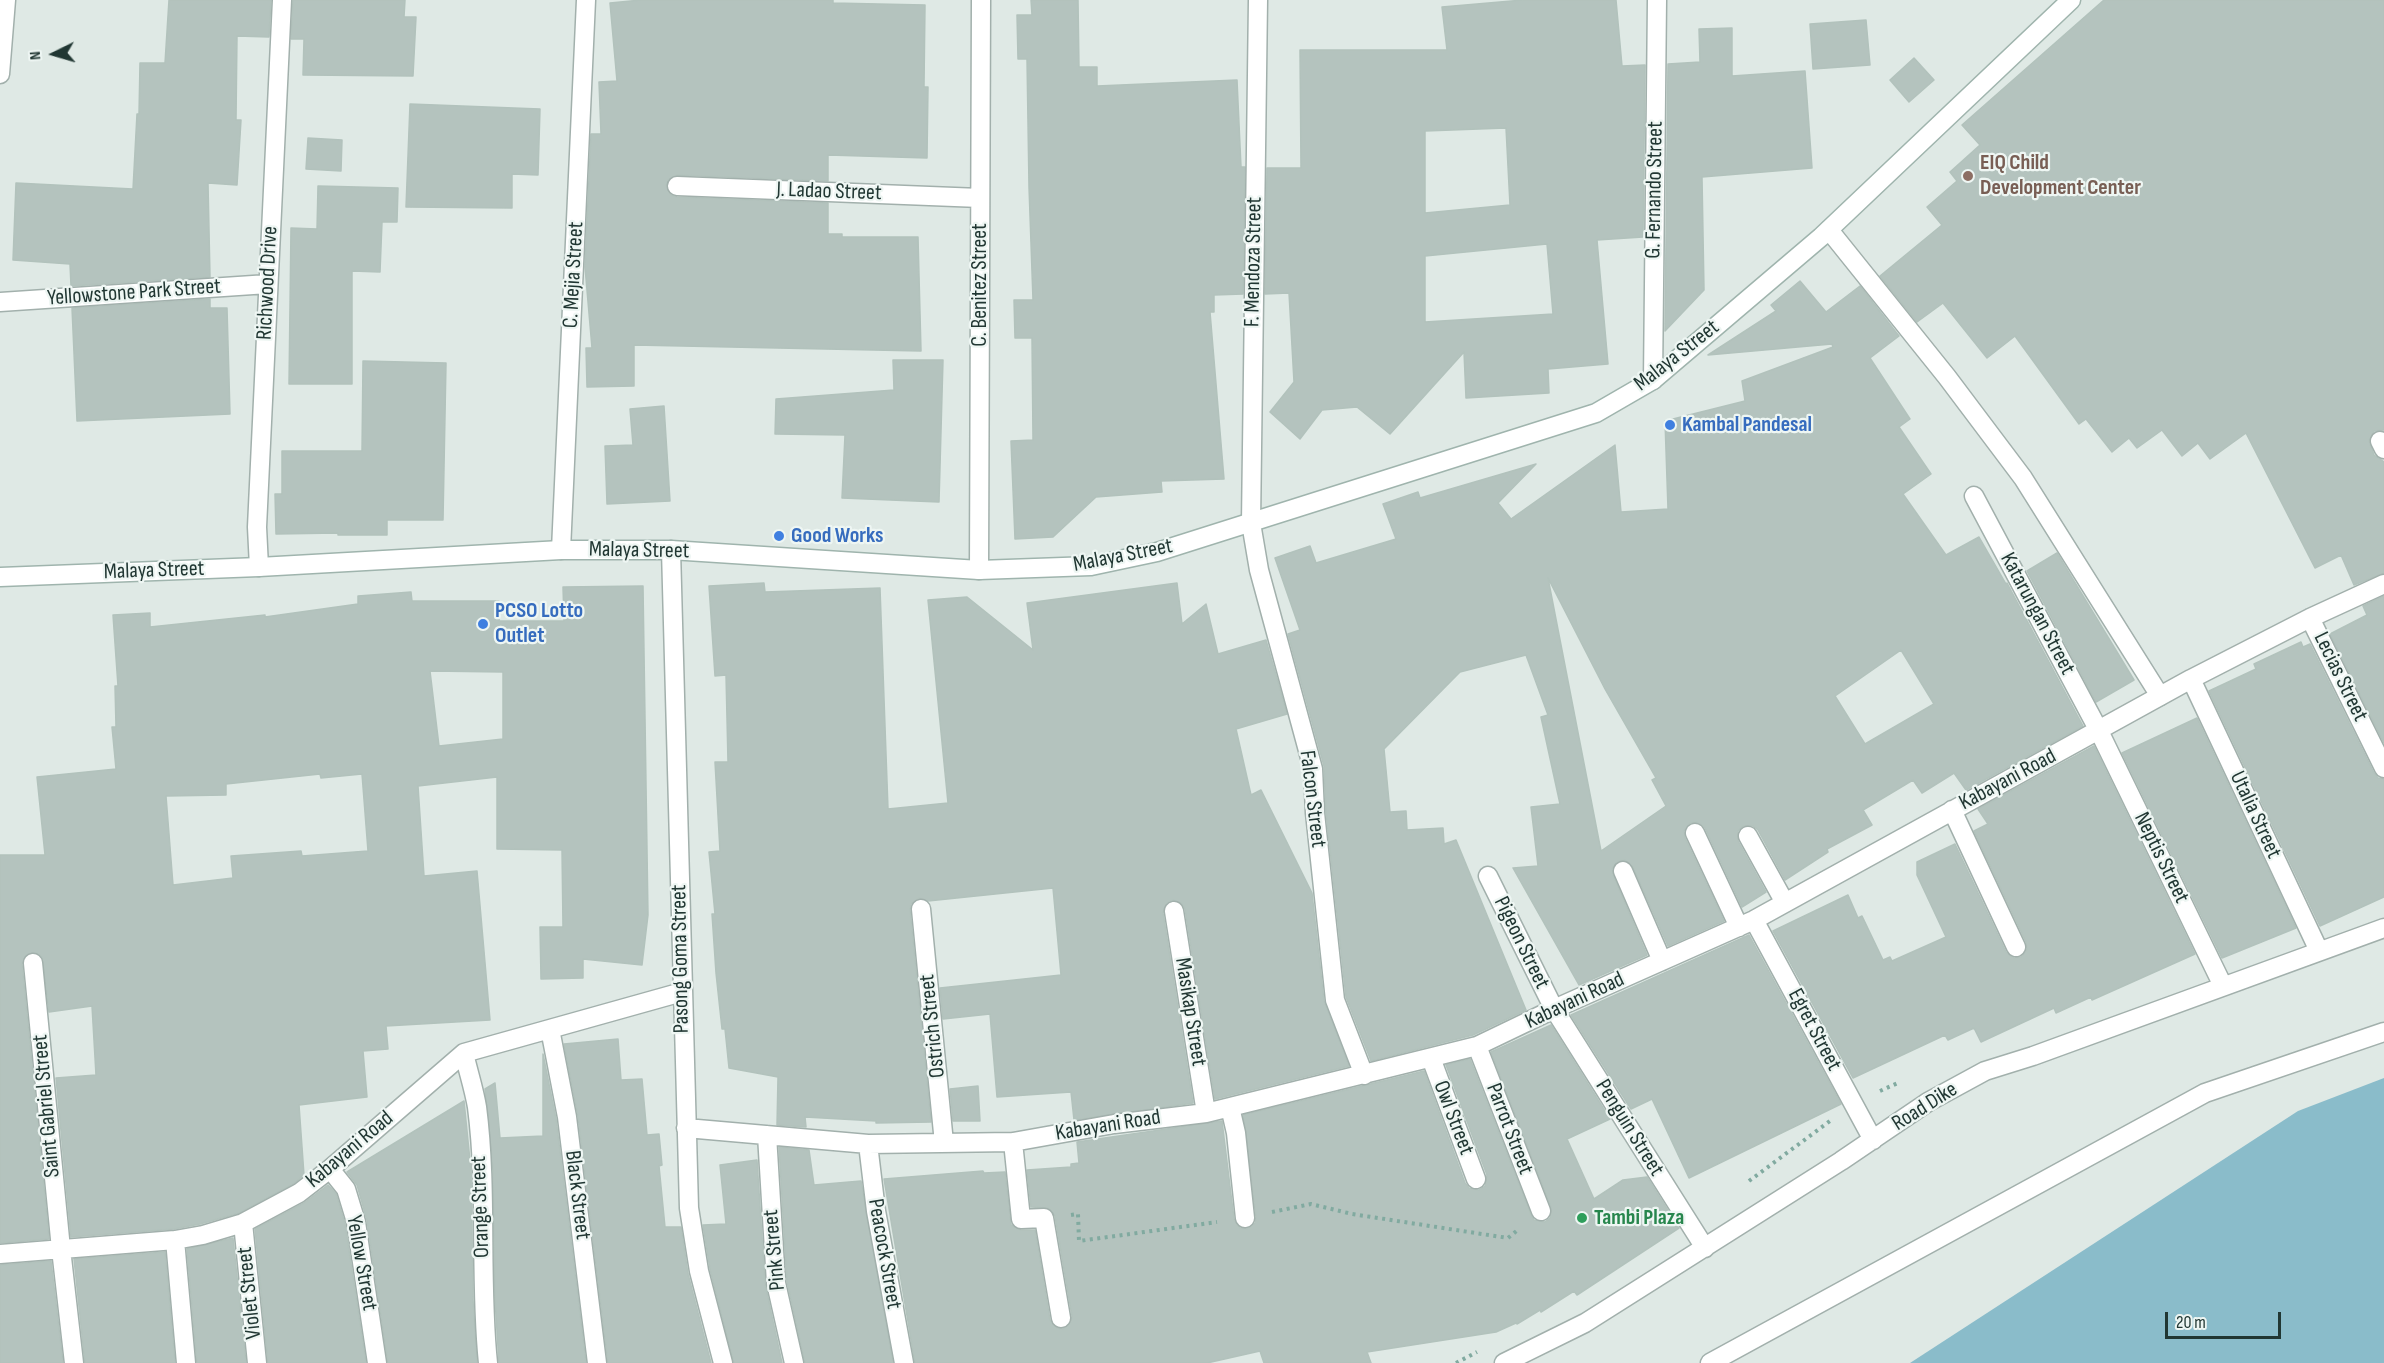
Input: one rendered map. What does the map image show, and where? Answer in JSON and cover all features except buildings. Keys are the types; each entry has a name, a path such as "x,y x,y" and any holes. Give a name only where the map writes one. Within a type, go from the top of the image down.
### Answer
{"street":[{"path":"0,74 6,0"},
{"name":"Richwood Drive","path":"259,567 257,527 282,0"},
{"name":"C. Mejia Street","path":"561,550 586,0"},
{"name":"C. Benitez Street","path":"979,570 981,0"},
{"name":"F. Mendoza Street","path":"1251,523 1258,0"},
{"name":"G. Fernando Street","path":"1653,380 1657,0"},
{"name":"Malaya Street","path":"0,577 259,567 561,550 671,550 979,570 1091,566 1157,552 1596,413 1653,380 1828,230 2071,0"},
{"name":"J. Ladao Street","path":"678,186 980,198"},
{"path":"1828,230 1947,377 2023,478 2160,696"},
{"name":"Yellowstone Park Street","path":"0,302 268,285"},
{"name":"Katarungan Street","path":"1974,496 2099,731"},
{"name":"Falcon Street","path":"1251,523 1259,570 1313,769 1315,813 1335,1000 1364,1075"},
{"name":"Pasong Goma Street","path":"671,550 689,1208 699,1271 723,1363"},
{"name":"Kabayani Road","path":"686,1128 868,1144 1013,1142 1114,1124 1206,1113 1477,1046 1747,924 2191,679 2310,618 2384,584"},
{"name":"Lecias Street","path":"2310,618 2384,768"},
{"name":"Utalia Street","path":"2191,679 2319,951"},
{"name":"Neptis Street","path":"2099,731 2223,986"},
{"path":"1952,810 2016,947"},
{"name":"Egret Street","path":"1695,832 1873,1140"},
{"path":"1748,836 1785,903"},
{"path":"1623,872 1662,961"},
{"name":"Pigeon Street","path":"1488,876 1554,1010"},
{"name":"Ostrich Street","path":"921,909 944,1143"},
{"name":"Masikap Street","path":"1174,911 1206,1113"},
{"name":"Road Dike","path":"1504,1363 1586,1323 1873,1140 1928,1102 1985,1071 2033,1056 2384,928"},
{"name":"Saint Gabriel Street","path":"33,963 74,1363"},
{"name":"Kabayani Road","path":"0,1254 175,1240 203,1235 243,1223 283,1203 330,1169 464,1053 682,992"},
{"name":"Penguin Street","path":"1554,1010 1705,1248"},
{"name":"Black Street","path":"550,1029 567,1117 597,1363"},
{"path":"1710,1363 2205,1093 2384,1032"},
{"name":"Parrot Street","path":"1477,1046 1541,1211"},
{"name":"Orange Street","path":"464,1053 477,1105 488,1363"},
{"name":"Owl Street","path":"1431,1058 1476,1179"},
{"path":"1230,1107 1236,1133 1245,1218"},
{"name":"Pink Street","path":"767,1135 776,1283 794,1363"},
{"path":"1013,1142 1021,1219 1044,1218 1061,1318"},
{"name":"Peacock Street","path":"868,1144 876,1211 904,1363"},
{"name":"Yellow Street","path":"330,1169 346,1189 356,1222 377,1363"},
{"name":"Violet Street","path":"243,1223 257,1363"},
{"path":"175,1240 186,1363"}],"path":[{"path":"1044,1218 1078,1214 1079,1241 1245,1218 1311,1204 1352,1214 1508,1238 1541,1211"}],"water":[{"path":"2384,1078 2384,1363 1910,1363 2298,1111"}],"place":[{"name":"EIQ Child Development Center","path":"1968,176"},
{"name":"Kambal Pandesal","path":"1670,425"},
{"name":"Good Works","path":"779,536"},
{"name":"PCSO Lotto Outlet","path":"483,624"},
{"name":"Tambi Plaza","path":"1582,1218"}]}
